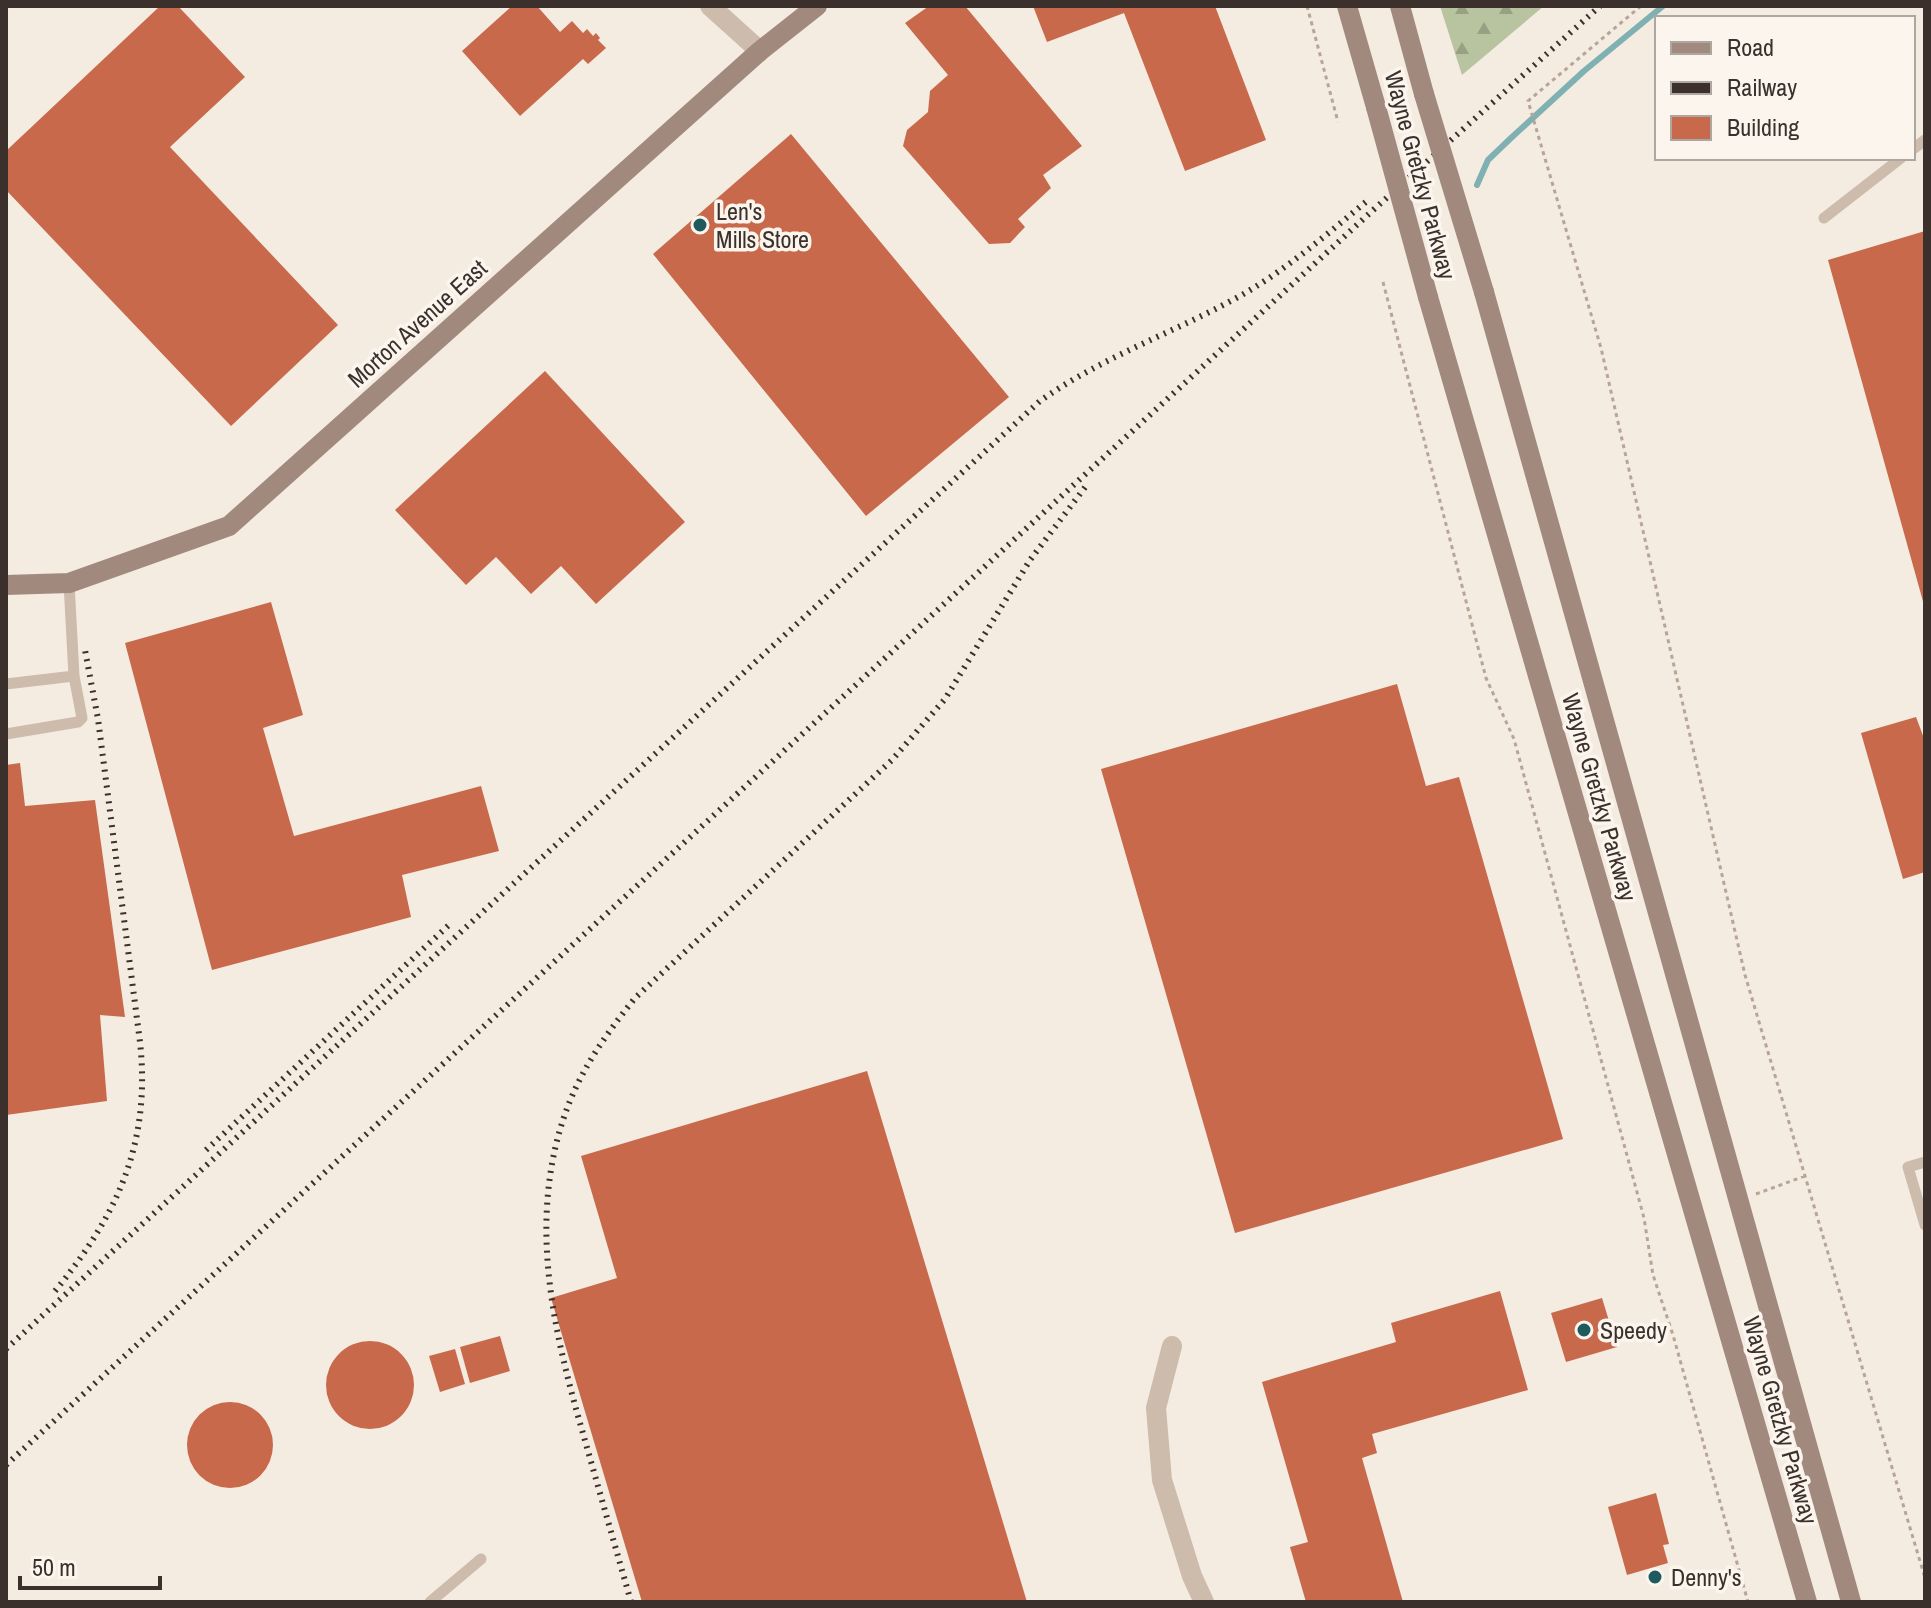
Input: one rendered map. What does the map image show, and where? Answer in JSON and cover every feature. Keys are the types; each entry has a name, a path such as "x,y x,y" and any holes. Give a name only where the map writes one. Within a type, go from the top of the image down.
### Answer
{"main road":[{"name":"Morton Avenue East","path":"6,585 69,583 229,526 760,51 817,6"},
{"name":"Wayne Gretzky Parkway","path":"1347,6 1428,297 1807,1602"},
{"name":"Wayne Gretzky Parkway","path":"1400,6 1484,292 1851,1602"}],"street":[{"path":"710,6 760,51"},
{"path":"1172,1346 1156,1408 1162,1480 1192,1576 1204,1602"}],"lane":[{"path":"1824,218 1898,160"},
{"path":"6,734 78,722 82,718 74,676 69,583"},
{"path":"6,684 74,676"},
{"path":"1925,1162 1908,1167 1925,1225"},
{"path":"430,1602 481,1559"}],"path":[{"path":"1307,6 1338,122"},
{"path":"1641,6 1528,101 1601,348 1745,975 1925,1578"},
{"path":"1383,282 1486,678 1514,739 1644,1218 1653,1275 1673,1335 1748,1602"},
{"path":"1738,1200 1805,1176"}],"green space":[{"path":"1440,6 1544,6 1462,75"}],"building":[{"path":"160,6 178,6 245,77 170,147 338,325 231,426 6,190 6,151"},
{"path":"512,6 537,6 560,32 572,21 583,33 587,29 593,36 596,33 606,48 588,64 583,59 520,116 462,51"},
{"path":"929,6 965,6 1082,146 1043,175 1051,188 1018,219 1025,227 1010,243 989,244 903,146 907,130 928,112 930,91 948,75 905,23"},
{"path":"1033,6 1215,6 1266,140 1185,171 1124,13 1047,42"},
{"path":"791,134 1009,397 866,516 653,254"},
{"path":"1925,231 1925,605 1924,605 1828,260"},
{"path":"545,371 685,522 596,604 561,566 531,594 496,557 466,585 395,510"},
{"path":"271,602 303,715 263,728 294,836 481,786 499,851 402,875 411,917 212,970 125,643"},
{"path":"1397,684 1426,786 1459,777 1563,1139 1235,1233 1101,769"},
{"path":"1916,717 1925,741 1925,872 1903,879 1861,733"},
{"path":"20,763 25,806 95,800 125,1017 100,1015 107,1101 6,1115 6,765"},
{"path":"867,1071 1027,1602 642,1602 551,1298 617,1278 581,1156"},
{"path":"1500,1291 1528,1390 1372,1434 1377,1453 1362,1458 1403,1602 1306,1602 1290,1547 1308,1542 1262,1382 1396,1342 1391,1323"},
{"name":"Speedy","path":"1602,1298 1617,1347 1566,1362 1551,1313"},
{"path":"500,1336 510,1371 470,1383 460,1347"},
{"path":"370,1341 387,1344 401,1354 411,1368 414,1385 411,1402 401,1416 387,1426 370,1429 353,1426 339,1416 329,1402 326,1385 329,1368 339,1354 353,1344"},
{"path":"455,1349 465,1384 440,1392 429,1356"},
{"path":"230,1402 246,1406 260,1415 269,1429 273,1445 269,1461 260,1475 246,1484 230,1488 214,1484 200,1475 191,1461 187,1445 191,1429 200,1415 214,1406"},
{"path":"1656,1493 1669,1544 1663,1545 1668,1563 1627,1575 1608,1507"}],"waterway":[{"path":"1477,185 1488,160 1584,71 1663,6"}],"railway":[{"path":"6,1465 1371,212 1600,6"},
{"path":"6,1349 1040,401 1088,371 1257,286 1305,252 1367,201"},
{"path":"631,1602 564,1363 550,1282 547,1199 553,1158 570,1100 594,1054 635,998 892,760 945,699 1030,560 1086,486"},
{"path":"55,1291 96,1234 125,1176 135,1145 142,1079 140,1042 98,719 85,650"},
{"path":"206,1150 450,924"}],"place":[{"name":"Len's Mills Store","path":"700,225"},
{"name":"Speedy","path":"1584,1330"},
{"name":"Denny's","path":"1655,1577"}]}
